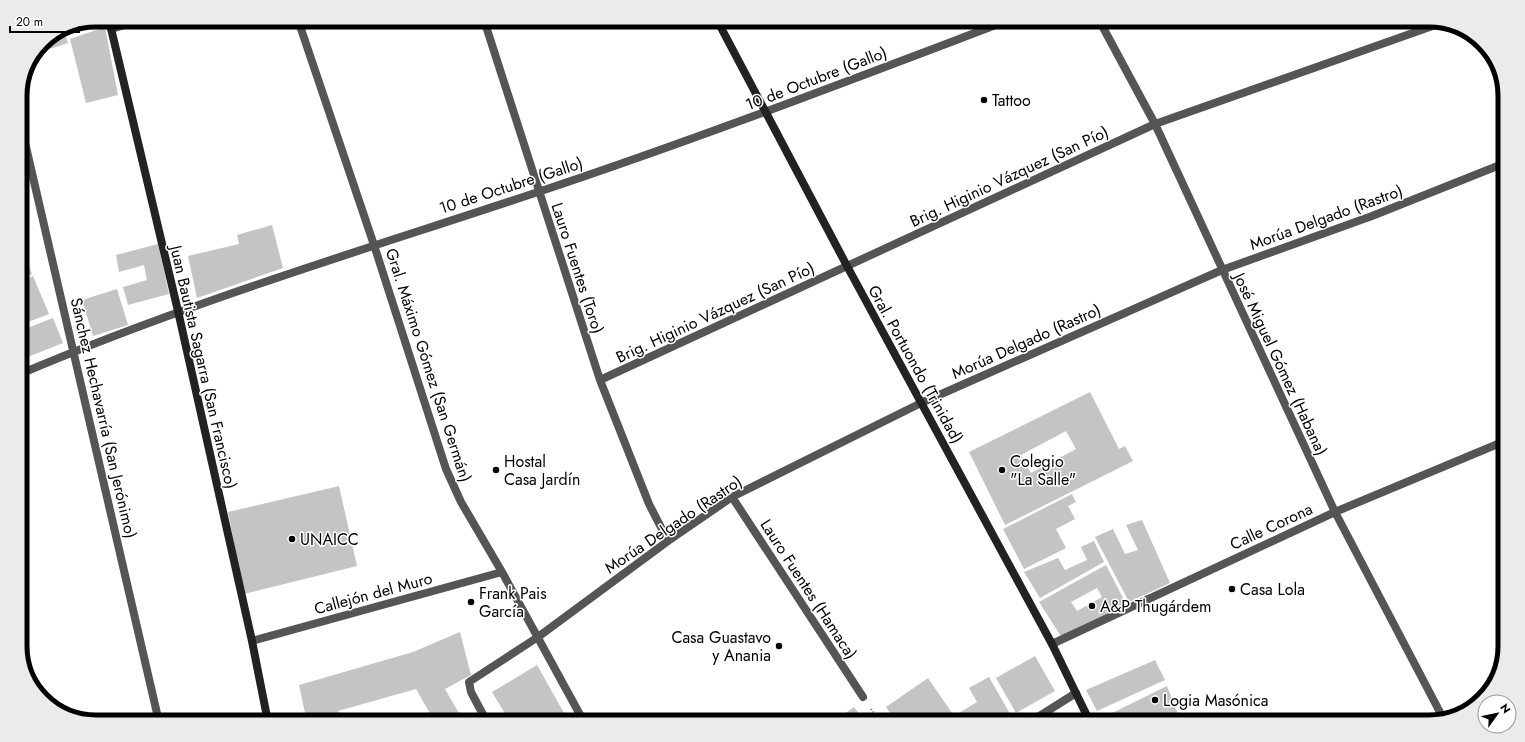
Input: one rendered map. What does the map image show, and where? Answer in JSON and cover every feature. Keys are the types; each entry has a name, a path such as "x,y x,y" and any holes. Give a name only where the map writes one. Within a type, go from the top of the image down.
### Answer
{"street":[{"path":"111,29 118,27"},
{"name":"Gral. Máximo Gómez (San Germán)","path":"300,27 374,245 446,469 461,502 502,572 580,715"},
{"name":"Lauro Fuentes (Toro)","path":"486,27 538,192 600,380 649,504 668,541"},
{"name":"Gral. Portuondo (Trinidad)","path":"721,27 847,266 1052,644 1087,715"},
{"name":"10 de Octubre (Gallo)","path":"27,371 74,351 178,311 538,192 766,112 991,27"},
{"name":"José Miguel Gómez (Habana)","path":"1103,27 1155,124 1335,512 1441,714"},
{"name":"Brig. Higinio Vázquez (San Pío)","path":"600,380 1155,124 1430,27"},
{"name":"Juan Bautista Sagarra (San Francisco)","path":"111,29 178,311 252,641 267,715"},
{"name":"Sánchez Hechavarría (San Jerónimo)","path":"27,151 157,715"},
{"name":"Morúa Delgado (Rastro)","path":"483,715 471,692 469,682 538,637 668,541 732,497 921,403 1222,270 1372,216 1498,166"},
{"name":"Calle Corona","path":"1052,644 1335,512 1498,444"},
{"name":"Lauro Fuentes (Hamaca)","path":"732,497 863,697"},
{"name":"Callejón del Muro","path":"252,641 502,572"},
{"path":"1041,715 1076,693"}],"building":[{"path":"105,27 118,95 86,103 70,39"},
{"path":"65,34 68,43 44,51 50,44"},
{"path":"272,225 283,268 197,298 188,256 239,244 237,235"},
{"path":"158,244 169,294 128,305 123,287 147,280 144,265 119,272 116,255"},
{"path":"27,261 32,274 27,276"},
{"path":"33,276 49,314 27,322 27,279"},
{"path":"117,289 128,325 93,336 82,300"},
{"path":"53,318 63,343 27,357 27,328"},
{"path":"1090,392 1119,449 1125,446 1133,461 1005,525 969,452","holes":["1066,431 1076,449 1031,473 1021,455"]},
{"name":"UNAICC","path":"339,486 357,566 244,594 228,512"},
{"path":"1072,494 1076,502 1068,506 1075,519 1056,529 1066,548 1024,569 1003,529"},
{"path":"1142,520 1170,583 1129,602 1095,537 1113,529 1125,554 1138,550 1126,525"},
{"path":"1094,541 1104,562 1040,598 1024,572 1058,558 1065,570 1087,560 1081,547"},
{"path":"1106,565 1126,604 1062,638 1039,602","holes":["1097,588 1102,597 1077,611 1071,602"]},
{"path":"460,632 471,675 445,689 460,715 431,715 416,689 338,711 339,715 305,715 299,685 413,652"},
{"path":"1035,656 1055,691 1016,713 996,678"},
{"path":"1155,660 1165,680 1097,711 1086,690"},
{"path":"537,665 565,715 506,715 492,692"},
{"path":"989,677 1011,715 956,715 977,702 969,688"},
{"path":"928,678 953,715 891,715 886,707"},
{"name":"Logia Masónica","path":"1167,686 1178,715 1156,714 1108,715"},
{"path":"854,707 860,715 843,715"}],"place":[{"name":"Tattoo","path":"984,100"},
{"name":"Hostal Casa Jardín","path":"496,470"},
{"name":"Colegio \"La Salle\"","path":"1002,470"},
{"name":"UNAICC","path":"292,539"},
{"name":"Casa Lola","path":"1232,589"},
{"name":"Frank Pais García","path":"471,602"},
{"name":"A&P Thugárdem","path":"1092,606"},
{"name":"Casa Guastavo y Anania","path":"779,646"},
{"name":"Logia Masónica","path":"1155,700"}]}
